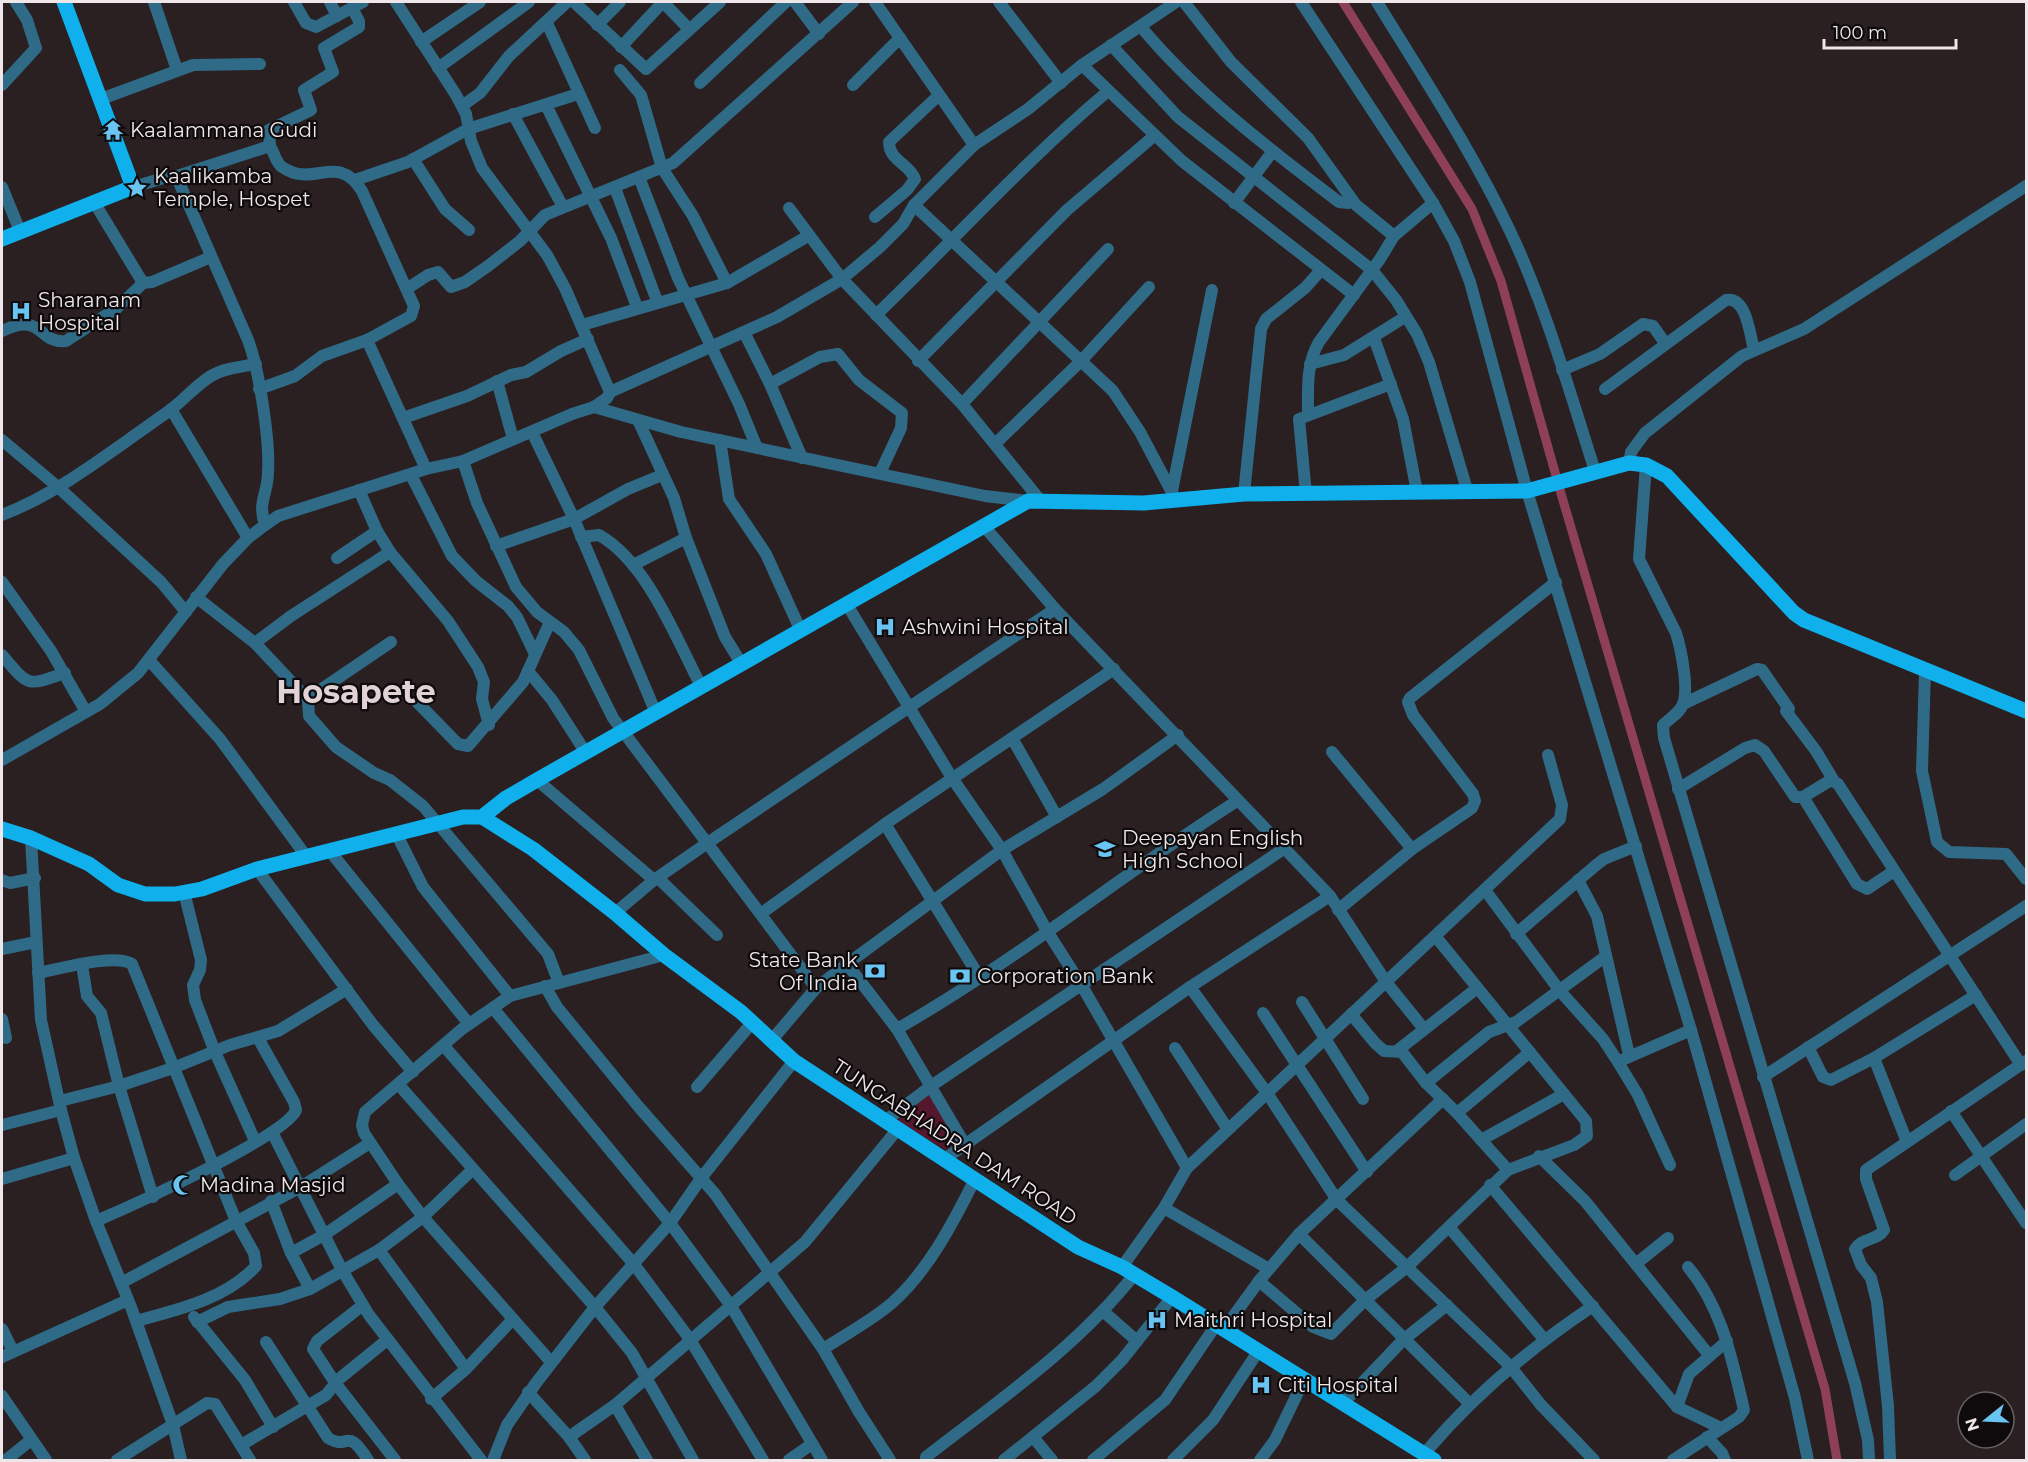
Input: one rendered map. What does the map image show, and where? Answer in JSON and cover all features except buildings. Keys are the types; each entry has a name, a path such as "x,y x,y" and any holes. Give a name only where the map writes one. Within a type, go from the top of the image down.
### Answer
{"main road":[{"path":"2,239 133,187 64,2"},
{"path":"2,829 31,838 89,864 118,885 146,894 202,889 257,869 329,850 463,817 482,817 506,798 800,629 983,525 1034,501 1144,503 1174,496 1468,493 1531,490 1629,463 1646,465 1666,476 1794,613 1815,626 2026,711"},
{"name":"TUNGABHADRA DAM ROAD","path":"482,817 533,849 615,913 664,955 752,1023 794,1061 1078,1247 1128,1271 1172,1297 1430,1457"}],"street":[{"path":"2,86 36,48 27,20 16,2"},
{"path":"154,2 177,70"},
{"path":"259,389 295,376 322,356 367,340 411,316 414,306 408,288 394,267 370,208 355,180 342,171 300,175 282,166 270,146 269,130 310,110 304,90 333,72 324,48 359,27 356,4 316,27 309,26 294,2"},
{"path":"330,2 337,16"},
{"path":"2,760 86,712 138,673 196,597 248,538 278,516 426,469 463,461 572,414 594,407 608,398 610,392 588,339 547,255 483,168 462,106 396,2"},
{"path":"421,42 480,2"},
{"path":"438,69 529,2"},
{"path":"462,106 480,93 509,56 547,23 566,2 597,25 646,69 720,2"},
{"path":"597,25 620,2"},
{"path":"621,47 663,2 689,29"},
{"path":"700,83 786,2"},
{"path":"795,2 819,34"},
{"path":"408,288 428,275 438,272 451,286 457,286 488,266 529,232 545,215 673,163 854,2"},
{"path":"875,2 974,145"},
{"path":"999,2 1061,83"},
{"path":"610,392 744,332 820,294 842,279 903,224 914,205 974,145 1061,83 1082,65 1176,2"},
{"path":"1184,2 1231,62 1308,138 1353,201 1394,236"},
{"path":"1301,2 1433,202 1454,241 1470,282 1556,582 1691,1030 1792,1388 1808,1461"},
{"path":"1377,2 1483,178 1509,230 1525,266 1562,370 1591,472"},
{"path":"547,23 560,46 578,94 595,128"},
{"path":"1141,27 1182,73 1227,114 1338,202 1353,201"},
{"path":"853,85 900,38"},
{"path":"1111,45 1178,117 1372,270 1396,300 1418,334 1429,362 1468,493"},
{"path":"101,99 193,65 260,64"},
{"path":"1082,65 1154,136 1234,202 1354,295"},
{"path":"620,70 641,95 662,168 693,216 727,283"},
{"path":"876,315 953,241 1032,158 1107,92"},
{"path":"355,180 413,159 468,129 578,94"},
{"path":"875,217 907,190 915,179 912,172 895,159 889,142 939,96"},
{"path":"546,105 611,238 637,307"},
{"path":"513,114 563,207"},
{"path":"918,361 1067,210 1154,136"},
{"path":"133,187 174,177 270,146"},
{"path":"1234,202 1273,151"},
{"path":"413,159 445,209 469,230"},
{"path":"174,177 182,185 256,364 268,452 267,484 261,501 265,525"},
{"path":"639,177 674,268 757,448"},
{"path":"1629,463 1634,447 1645,433 1742,356 1804,328 2026,186"},
{"path":"2,187 20,231"},
{"path":"615,188 657,301"},
{"path":"94,202 143,283"},
{"path":"1308,413 1310,364 1319,342 1394,236 1433,202"},
{"path":"914,205 997,280 1039,323 1113,391 1127,411 1174,496"},
{"path":"789,208 842,279 918,361 962,404 996,443 1034,501"},
{"path":"582,325 657,301 687,296 727,283 808,236"},
{"path":"962,404 1108,249"},
{"path":"2,331 14,325 29,324 52,339 66,341 117,308 143,283 152,282 211,257"},
{"path":"1244,494 1261,328 1266,319 1305,288 1321,270"},
{"path":"996,443 1081,361 1149,287"},
{"path":"1174,496 1212,290"},
{"path":"1605,389 1665,343 1730,299 1749,319 1754,350"},
{"path":"1310,364 1335,359 1374,338 1405,317"},
{"path":"1562,370 1600,354 1643,324 1653,326 1665,343"},
{"path":"744,332 770,384 802,458"},
{"path":"1374,338 1403,419 1417,492"},
{"path":"403,418 467,396 497,381 526,372 561,351 588,339"},
{"path":"367,340 426,469"},
{"path":"770,384 820,357 838,354 859,380 898,406 902,412 902,428 880,473"},
{"path":"2,515 58,487 171,409 211,376 226,370 256,364"},
{"path":"497,381 513,439"},
{"path":"1306,494 1299,423 1302,416 1391,384"},
{"path":"594,407 638,420 802,458 985,496 1034,501"},
{"path":"171,409 248,538"},
{"path":"638,420 674,498 686,538 725,637 741,663"},
{"path":"532,432 574,519 656,712"},
{"path":"2,440 58,487 161,582 186,612"},
{"path":"720,440 729,498 766,554 800,629"},
{"path":"463,461 477,503 521,594 564,632 579,650 613,718 705,844 762,914 816,988"},
{"path":"1646,465 1639,559 1680,644 1683,704"},
{"path":"411,475 452,556 476,581 508,606 517,617 534,652"},
{"path":"496,546 574,519 628,489 662,475"},
{"path":"359,490 376,531 390,552 448,621 478,667 484,682 482,699 489,725"},
{"path":"983,525 1055,609 1330,896 1386,982 1424,1029"},
{"path":"337,558 376,531"},
{"path":"581,537 599,535 633,565 655,600 701,686"},
{"path":"633,565 686,538"},
{"path":"255,643 291,616 390,552"},
{"path":"2,582 65,673 86,712"},
{"path":"1338,910 1412,849 1472,807 1475,801 1473,794 1413,715 1408,702 1410,698 1556,582"},
{"path":"196,597 255,643 307,699 309,716 336,747 423,806 548,954 559,983"},
{"path":"846,603 952,778 1002,850 1047,931 1082,986 1187,1168"},
{"path":"615,913 656,879 705,844 1055,609"},
{"path":"417,702 463,747 474,742 528,671 534,652 550,622"},
{"path":"307,699 391,642"},
{"path":"2,655 25,681 30,683 65,673"},
{"path":"149,660 220,739 306,856"},
{"path":"762,914 885,824 1114,669"},
{"path":"1869,1461 1868,1440 1855,1383 1678,789 1663,731 1663,724 1678,712 1683,704 1758,669 1762,670 1949,955 2024,1063 1866,1170 1866,1179 1884,1230 1880,1235 1859,1244 1855,1249 1861,1265 1871,1278 1877,1302 1888,1406 1890,1461"},
{"path":"528,671 552,700 586,753"},
{"path":"1925,671 1922,771 1937,842 1942,848 1956,853 2006,855 2026,879"},
{"path":"771,1041 816,988 847,964 1002,850 1103,789 1178,735"},
{"path":"1012,738 1057,817"},
{"path":"1678,789 1745,748 1755,745 1764,751 1791,794 1799,798 1826,782 1834,780"},
{"path":"1332,752 1412,849"},
{"path":"926,1457 1005,1396 1104,1312 1187,1168 1297,1063 1436,937 1562,815 1562,805 1548,755"},
{"path":"537,780 656,879 717,935"},
{"path":"1803,797 1857,884 1867,889 1894,871"},
{"path":"897,1029 981,978 1238,801"},
{"path":"885,824 981,978"},
{"path":"396,833 423,887 510,996"},
{"path":"31,838 41,1020 61,1106 74,1158 173,1425 181,1461"},
{"path":"1516,934 1604,859 1636,846"},
{"path":"569,1437 615,1405 689,1338 771,1274 805,1242 891,1125 931,1086 1285,848"},
{"path":"329,850 469,1024"},
{"path":"257,869 413,1072"},
{"path":"2,880 10,882 35,878"},
{"path":"1578,880 1598,915 1624,1059 1670,1166"},
{"path":"1485,890 1560,991 1624,1059"},
{"path":"184,892 201,960 193,992 215,1052 255,1141"},
{"path":"943,1160 964,1143 1190,987 1330,896"},
{"path":"1763,1077 2026,906"},
{"path":"1259,1281 1313,1328 1331,1334 1365,1300 1407,1267 1508,1170 1539,1156 1574,1145 1587,1136 1586,1121 1509,1024 1476,989 1436,937"},
{"path":"2,949 36,942"},
{"path":"551,1362 423,1217 398,1184 370,1143 362,1125 365,1112 469,1024 510,996 664,955"},
{"path":"1426,1083 1489,1032 1509,1024 1560,991 1606,956"},
{"path":"38,973 130,960 173,1068 215,1164 236,1221 254,1253 256,1266 218,1293 187,1308 136,1321"},
{"path":"847,964 897,1029 964,1143"},
{"path":"82,965 87,996 101,1012 119,1086 153,1197"},
{"path":"545,986 557,1007 638,1106 702,1177 823,1349 890,1461"},
{"path":"1190,987 1267,1093 1337,1200 1510,1366 1541,1405 1594,1461"},
{"path":"2,1125 173,1068 291,1025 347,989"},
{"path":"1351,1014 1384,1051 1398,1050 1476,989"},
{"path":"1808,1047 1827,1080 1874,1058 1976,995"},
{"path":"1302,1002 1363,1099"},
{"path":"493,1008 670,1223 731,1306 822,1461"},
{"path":"1263,1013 1367,1172"},
{"path":"2,1019 6,1038"},
{"path":"697,1087 752,1023"},
{"path":"1624,1059 1691,1030"},
{"path":"96,1221 153,1197 272,1132 292,1118 296,1110 294,1102 258,1038"},
{"path":"444,1046 633,1263 689,1338 763,1461"},
{"path":"1175,1048 1227,1128"},
{"path":"1398,1050 1508,1170"},
{"path":"1457,1113 1530,1052"},
{"path":"1874,1058 1907,1142"},
{"path":"493,1461 507,1425 528,1392 594,1307 670,1223 702,1177 794,1061"},
{"path":"399,1084 632,1353 693,1461"},
{"path":"1481,1140 1564,1094"},
{"path":"1093,1461 1165,1400 1220,1327 1299,1234 1443,1100"},
{"path":"1951,1111 1982,1156 2022,1205 2026,1223"},
{"path":"1955,1175 2026,1124"},
{"path":"272,1132 342,1270 363,1305 431,1399 481,1461"},
{"path":"121,1283 299,1188 370,1143"},
{"path":"1539,1156 1585,1202 1637,1263 1709,1355"},
{"path":"2,1179 74,1158"},
{"path":"197,1322 228,1307 280,1299 310,1289 379,1250 423,1217 472,1170"},
{"path":"823,1349 870,1319 900,1295 955,1220 974,1180"},
{"path":"291,1253 324,1235 398,1184"},
{"path":"1490,1185 1677,1407 1721,1428"},
{"path":"271,1202 291,1253 310,1289"},
{"path":"1164,1208 1269,1269"},
{"path":"1449,1227 1544,1339"},
{"path":"1299,1234 1403,1340 1470,1404"},
{"path":"1637,1263 1668,1238"},
{"path":"379,1250 466,1369"},
{"path":"1673,1461 1739,1417 1744,1410 1727,1341 1707,1293 1688,1267"},
{"path":"1004,1461 1096,1386 1137,1341 1172,1297"},
{"path":"2,1357 128,1300"},
{"path":"363,1305 314,1343 314,1352 395,1461"},
{"path":"1344,1402 1403,1340 1447,1305"},
{"path":"1430,1457 1470,1404 1510,1366 1544,1339 1593,1306"},
{"path":"187,1308 245,1380 273,1427"},
{"path":"1104,1312 1137,1341"},
{"path":"431,1399 466,1369 513,1319"},
{"path":"2,1329 13,1351"},
{"path":"241,1445 326,1395 387,1340"},
{"path":"1677,1407 1689,1374 1727,1341"},
{"path":"266,1342 328,1438 337,1442 349,1439 355,1442 368,1461"},
{"path":"1173,1461 1213,1420 1259,1350"},
{"path":"1260,1461 1275,1440 1305,1378"},
{"path":"528,1392 569,1437 585,1461"},
{"path":"2,1396 46,1461"},
{"path":"117,1461 211,1403 215,1404 250,1461"},
{"path":"615,1405 646,1461"},
{"path":"1034,1437 1052,1461"},
{"path":"1707,1437 1722,1453 1725,1461"},
{"path":"6,1461 31,1440"},
{"path":"789,1461 812,1444"}],"shaded area":[{"path":"929,1092 958,1140 946,1150 897,1121"}],"waterway":[{"path":"1343,2 1472,209 1501,281 1562,497 1825,1389 1837,1460"}],"place":[{"name":"Kaalammana Gudi","path":"113,130"},
{"name":"Kaalikamba Temple, Hospet","path":"137,188"},
{"name":"Sharanam Hospital","path":"21,311"},
{"name":"Ashwini Hospital","path":"885,627"},
{"name":"Deepayan English High School","path":"1105,849"},
{"name":"State Bank Of India","path":"875,971"},
{"name":"Corporation Bank","path":"960,976"},
{"name":"Madina Masjid","path":"183,1185"},
{"name":"Maithri Hospital","path":"1157,1320"},
{"name":"Citi Hospital","path":"1261,1385"}],"district":[{"name":"Hosapete","path":"356,692"}]}
